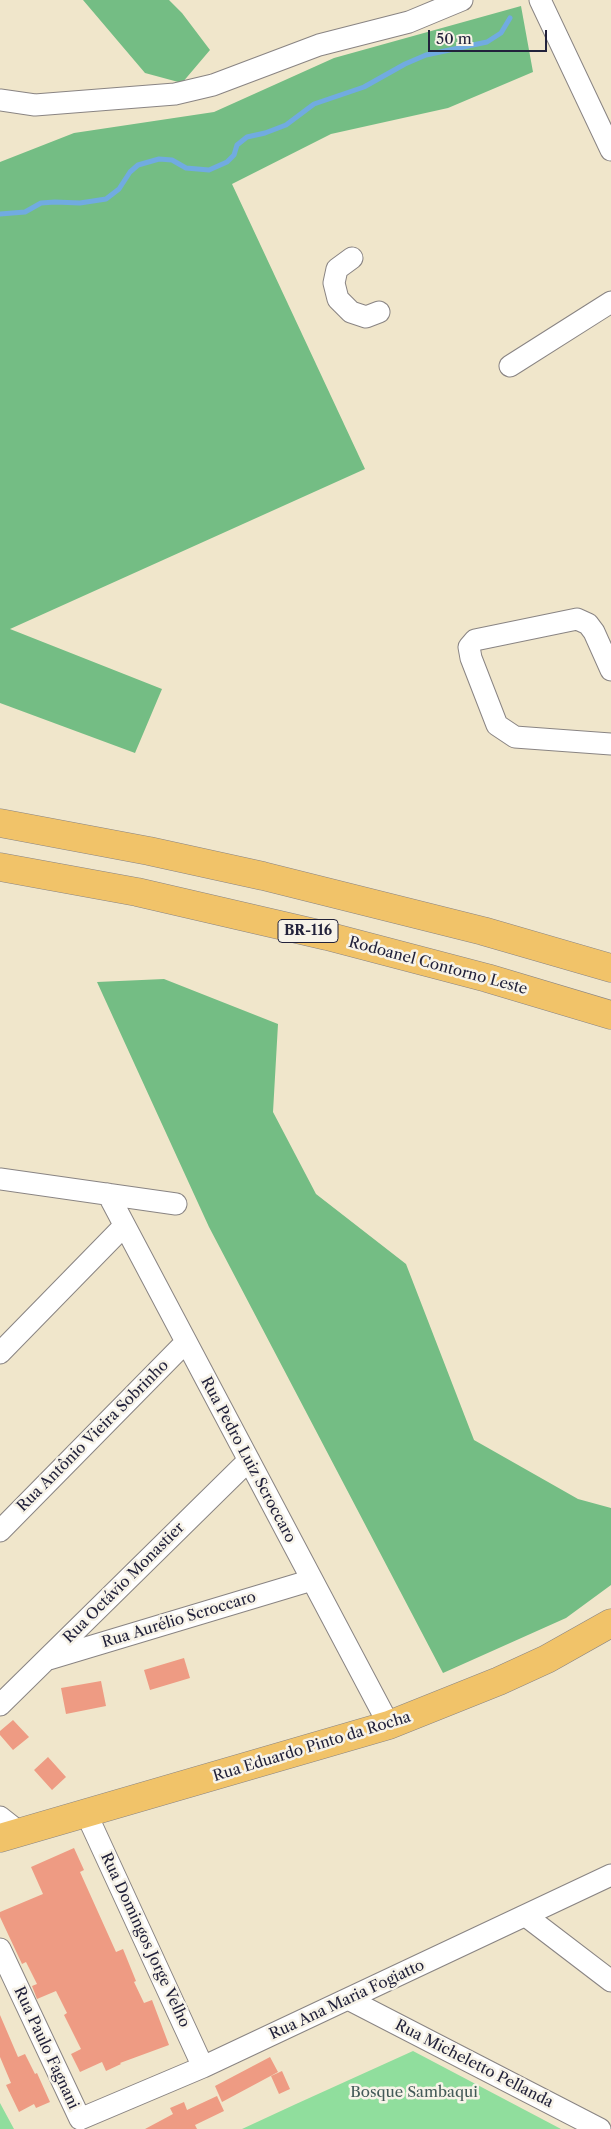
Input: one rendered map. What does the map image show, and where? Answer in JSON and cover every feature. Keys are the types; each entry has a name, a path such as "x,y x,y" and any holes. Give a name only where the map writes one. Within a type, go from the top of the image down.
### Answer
{"main road":[{"path":"0,823 149,851 290,883 483,931 611,968"},
{"name":"Rodoanel Contorno Leste","path":"0,867 137,892 327,936 487,978 611,1015"},
{"name":"Rua Eduardo Pinto da Rocha","path":"6,1829 86,1813 389,1725 499,1682 547,1659 611,1623"}],"street":[{"path":"0,100 35,105 175,94 213,85 319,45 409,22 462,0"},
{"path":"540,0 611,150"},
{"path":"352,258 337,269 334,283 338,300 351,312 366,317 379,312"},
{"path":"510,366 611,302"},
{"path":"611,670 594,632 588,624 577,620 475,640 469,647 470,658 497,726 515,737 611,744"},
{"path":"0,1180 176,1204"},
{"name":"Rua Pedro Luiz Scroccaro","path":"108,1194 389,1725"},
{"path":"0,1353 124,1226"},
{"name":"Rua Antônio Vieira Sobrinho","path":"0,1530 186,1342"},
{"name":"Rua Octávio Monastier","path":"0,1705 248,1460"},
{"name":"Rua Aurélio Scroccaro","path":"47,1659 312,1580"},
{"name":"Rua Domingos Jorge Velho","path":"86,1813 203,2067"},
{"name":"Rua Ana Maria Fogiatto","path":"80,2119 203,2067 611,1875"},
{"path":"526,1916 611,1981"},
{"name":"Rua Paulo Fagnani","path":"0,1949 80,2119"},
{"name":"Rua Micheletto Pellanda","path":"348,1999 600,2129"}],"green space":[{"path":"83,0 169,0 182,13 210,50 182,83 145,73"},
{"path":"521,6 533,72 448,108 331,134 232,184 365,469 10,629 162,689 135,753 0,703 0,162 74,133 214,112 334,58"},
{"path":"164,979 278,1024 273,1112 316,1194 406,1264 474,1440 578,1499 611,1508 611,1585 566,1618 443,1673 209,1227 97,982"},
{"name":"Bosque Sambaqui","path":"413,2051 561,2129 242,2129 296,2104"},
{"path":"0,2103 14,2129 0,2129"}],"building":[{"path":"184,1658 190,1678 150,1690 144,1670"},
{"path":"101,1681 106,1706 66,1714 61,1688"},
{"path":"13,1720 29,1737 13,1750 0,1735 0,1731"},
{"path":"48,1757 66,1777 52,1790 34,1770"},
{"path":"74,1848 84,1870 80,1872 116,1952 123,1949 136,1981 134,1982 144,2003 152,2000 169,2045 120,2063 106,2071 102,2062 80,2072 71,2054 81,2049 64,2015 67,2013 56,1991 37,1999 32,1986 37,1984 26,1962 22,1964 0,1917 0,1912 43,1894 31,1867"},
{"path":"0,2015 18,2057 25,2054 35,2074 37,2073 50,2102 36,2108 34,2104 19,2112 6,2085 11,2083 0,2057"},
{"path":"270,2057 278,2072 222,2102 215,2086"},
{"path":"282,2071 290,2089 279,2094 271,2076"},
{"path":"217,2096 224,2111 195,2125 197,2129 145,2129 173,2114 170,2108 184,2102 187,2110"}],"waterway":[{"path":"0,214 25,212 41,203 80,203 106,199 119,189 130,172 138,165 159,159 172,160 186,168 209,170 227,162 234,155 237,145 247,137 286,125 314,104 364,87 405,64 426,55 487,42 501,33 510,18"}]}
